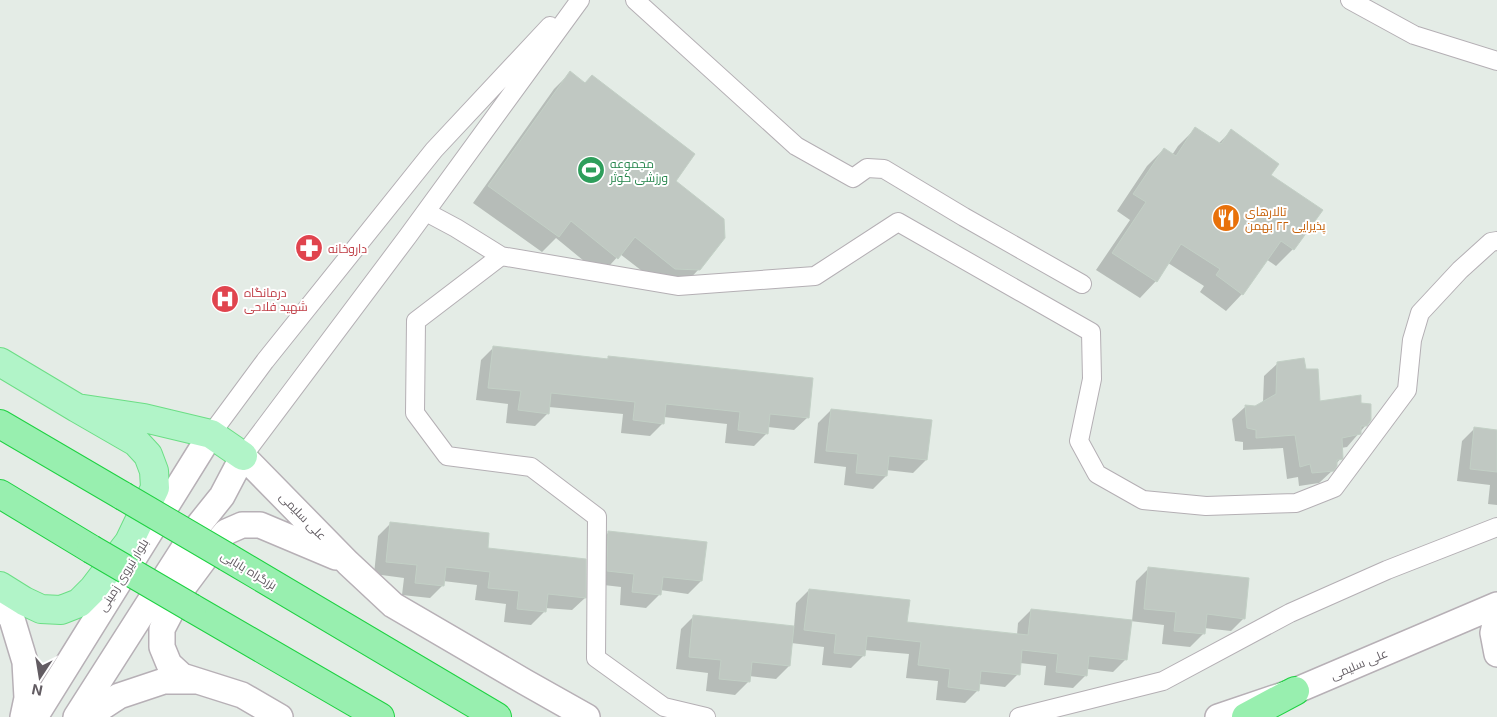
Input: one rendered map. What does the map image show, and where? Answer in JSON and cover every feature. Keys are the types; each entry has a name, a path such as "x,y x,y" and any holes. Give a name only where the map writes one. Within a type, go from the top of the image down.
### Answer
{"highway":[{"name":"بزرگراه بابایی","path":"0,424 497,717"},
{"path":"0,494 380,717"},
{"path":"1246,717 1295,691"}],"main road":[{"name":"علی سلیمی","path":"0,362 77,408 144,418 211,434 244,456 348,563 393,605 587,717"},
{"path":"0,586 24,601 42,609 61,610 79,603 93,589 129,542 155,488 154,471 148,455 136,442 77,408"},
{"name":"بلوار نیروی زمینی","path":"35,717 211,434"},
{"path":"76,717 198,526 222,496 244,456"},
{"path":"280,717 242,695 182,676 169,664 162,647 162,629 184,585 226,532 242,525 260,525 348,563"},
{"path":"0,603 12,619 25,662 27,698 23,717"},
{"name":"علی سلیمی","path":"1218,717 1295,691 1497,604"},
{"path":"1497,615 1493,633 1497,654"},
{"path":"87,717 119,696 164,681 200,681"}],"street":[{"path":"211,434 265,361 434,150 574,0"},
{"path":"244,456 426,212 580,0"},
{"path":"635,0 796,146 853,178 867,168 884,169 1082,284"},
{"path":"1350,0 1414,35 1497,60"},
{"path":"426,212 501,256 678,286 815,276 898,222 1090,332 1092,379 1079,441 1097,474 1143,500 1206,506 1296,503 1334,488 1407,390 1412,340 1420,313 1460,270 1491,242 1497,241"},
{"path":"501,256 416,321 415,413 447,456 531,466 597,517 596,658 664,707 706,717"},
{"path":"1019,717 1163,681 1290,613 1387,570 1497,527"}],"building":[{"name":"مجموعه ورزشی کوثر","path":"570,71 585,83 592,75 695,154 676,181 724,219 725,238 700,270 675,269 635,237 618,259 571,221 559,237 488,186"},
{"name":"تالارهای پذیرایی ۲۲ بهمن","path":"1195,127 1221,144 1231,129 1279,164 1271,175 1323,210 1294,250 1281,241 1243,295 1216,275 1220,269 1181,244 1157,282 1112,253 1146,202 1133,194 1164,148 1176,156"},
{"path":"493,346 813,378 809,418 770,414 768,434 738,430 740,412 666,404 664,424 633,420 635,402 551,393 549,414 518,410 521,391 488,388"},
{"path":"1304,358 1306,369 1318,369 1320,401 1361,395 1361,403 1371,404 1371,420 1367,426 1361,426 1361,434 1342,438 1343,459 1337,460 1337,466 1334,471 1312,473 1310,464 1300,467 1295,435 1256,438 1256,430 1247,428 1245,405 1255,406 1276,394 1277,362"},
{"path":"831,409 932,420 927,460 889,456 887,476 856,473 858,454 826,451"},
{"path":"1474,427 1497,430 1497,472 1470,469"},
{"path":"390,522 489,533 488,548 586,559 586,598 548,594 546,612 517,609 519,591 488,588 490,572 446,567 444,586 415,583 417,565 386,562"},
{"path":"608,531 707,542 702,581 663,577 661,595 632,592 634,574 607,571"},
{"path":"1148,567 1249,578 1245,619 1207,614 1205,634 1174,631 1176,612 1144,609"},
{"path":"809,589 910,600 907,622 1028,635 1031,609 1132,620 1127,660 1089,656 1087,676 1056,672 1058,654 1022,650 1020,675 981,671 979,691 948,687 950,669 918,665 921,642 867,636 865,656 834,653 836,634 804,630"},
{"path":"693,615 794,626 790,666 752,662 750,682 719,679 721,660 689,657"}],"place":[{"name":"مجموعه ورزشی کوثر","path":"591,170"},
{"name":"تالارهای پذیرایی ۲۲ بهمن","path":"1226,218"},
{"name":"داروخانه","path":"309,248"},
{"name":"درمانگاه شهید فلاحی","path":"225,299"}]}
